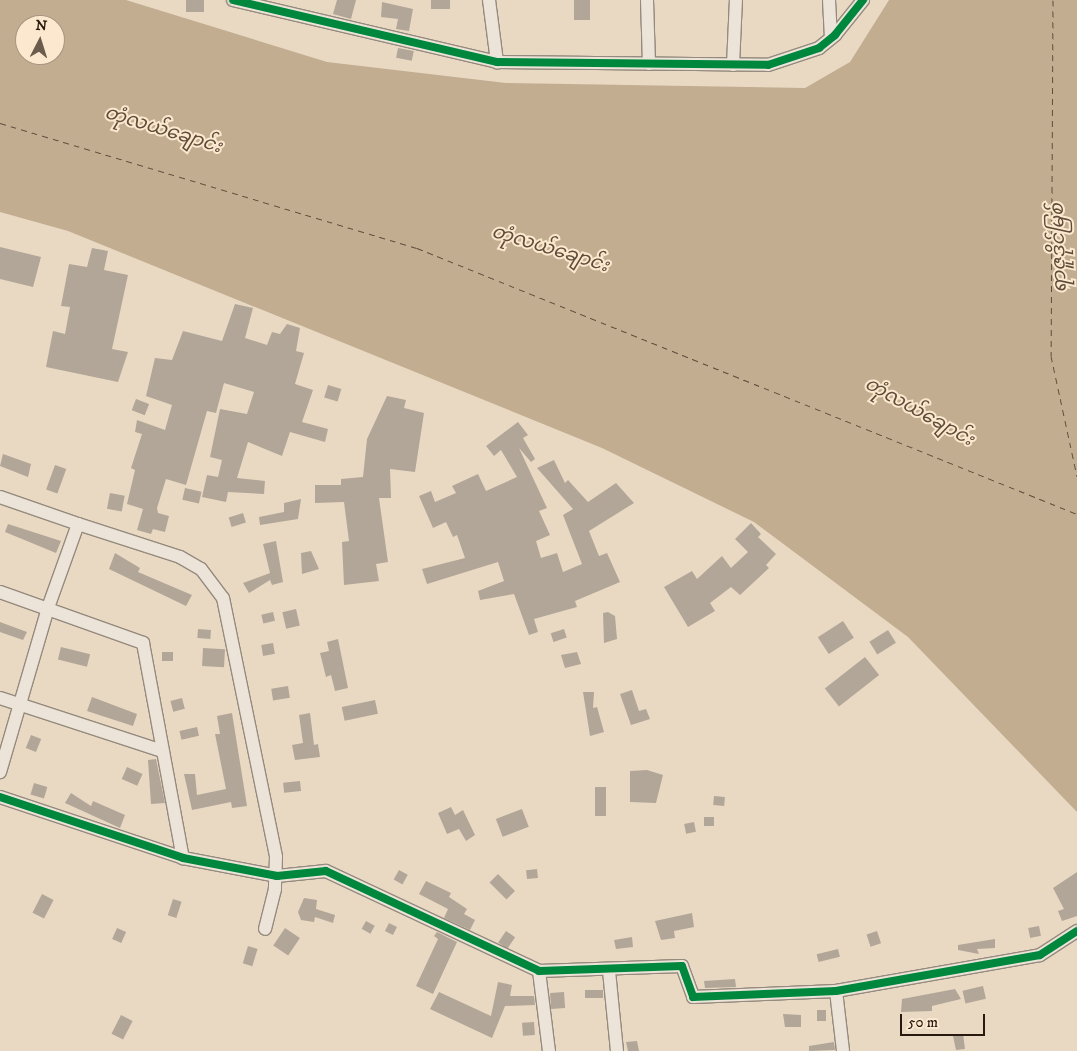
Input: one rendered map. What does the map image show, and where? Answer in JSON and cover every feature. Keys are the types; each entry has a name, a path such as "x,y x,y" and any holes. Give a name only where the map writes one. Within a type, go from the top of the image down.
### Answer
{"street":[{"path":"233,0 497,62 733,65 783,63 831,38 863,0"},
{"path":"490,0 497,62"},
{"path":"647,0 649,64"},
{"path":"733,65 736,0"},
{"path":"829,0 831,38"},
{"path":"0,497 180,557 215,582 223,598 277,876 265,929"},
{"path":"0,772 21,706 48,608 78,524"},
{"path":"0,592 144,643 162,751 183,858"},
{"path":"0,698 162,751"},
{"path":"0,797 183,858 277,876 326,871 539,971 609,971 682,966 693,997 836,991 1040,955 1077,931"},
{"path":"539,971 549,1051"},
{"path":"609,971 617,1051"},
{"path":"836,991 843,1051"}],"water":[{"path":"0,0 126,0 327,62 506,83 805,88 850,62 889,0 1077,0 1077,812 908,637 754,522 602,448 68,231 0,212"}],"building":[{"path":"186,0 204,0 204,12 186,12"},
{"path":"337,0 356,0 351,19 333,14"},
{"path":"431,0 450,0 450,9 431,9"},
{"path":"574,0 590,0 590,20 574,20"},
{"path":"382,2 413,9 409,31 396,29 398,19 381,17"},
{"path":"398,48 414,51 412,61 396,58"},
{"path":"0,247 41,257 33,287 0,279"},
{"path":"92,248 108,251 104,270 128,275 112,349 128,352 118,382 46,367 53,331 65,334 70,307 61,306 69,264 87,267"},
{"path":"235,304 253,308 245,338 267,345 272,332 280,334 287,324 300,328 296,351 304,353 295,384 313,390 302,422 328,429 325,442 290,432 282,456 248,442 237,478 265,481 264,494 228,492 226,502 202,497 207,475 218,477 222,460 210,457 220,409 247,414 254,392 224,383 216,413 207,411 186,485 166,479 157,508 158,513 169,516 165,532 153,529 151,534 137,530 143,509 127,504 135,470 131,468 142,434 135,432 137,420 165,430 172,405 146,396 155,358 172,360 183,331 222,341"},
{"path":"328,385 341,389 338,402 324,397"},
{"path":"387,396 406,400 404,408 424,413 415,472 390,469 391,498 379,498 388,562 376,564 379,581 344,585 342,542 349,541 344,502 315,503 315,485 341,485 341,479 363,477 367,439"},
{"path":"136,399 149,404 145,415 132,410"},
{"path":"518,422 528,435 523,438 535,459 531,462 519,448 547,508 539,511 550,535 536,541 541,558 557,553 563,572 582,564 563,515 573,509 537,468 554,460 565,483 568,480 588,502 616,483 634,503 589,531 599,556 607,553 620,582 575,601 577,607 534,619 538,632 529,635 514,594 480,600 478,591 504,581 498,562 427,584 422,569 465,558 457,535 453,537 446,522 433,528 419,496 431,491 435,502 456,493 452,486 478,474 486,491 517,477 501,450 494,456 486,446"},
{"path":"3,454 31,464 28,477 0,466"},
{"path":"55,465 66,469 57,494 46,489"},
{"path":"185,488 202,492 199,504 182,500"},
{"path":"110,493 125,496 122,512 107,509"},
{"path":"301,499 298,519 260,525 259,517 284,512 284,503"},
{"path":"243,513 246,523 232,527 229,517"},
{"path":"751,523 761,534 758,537 776,554 766,565 769,568 740,595 731,587 710,603 715,611 688,627 664,587 692,571 697,579 722,556 731,568 748,552 735,539"},
{"path":"8,524 61,541 56,553 5,532"},
{"path":"276,541 283,582 272,585 270,580 249,593 243,583 270,573 263,544"},
{"path":"311,551 319,569 302,574 301,553"},
{"path":"115,553 140,568 138,572 192,595 186,606 109,569"},
{"path":"296,609 300,626 286,629 282,612"},
{"path":"273,612 275,621 263,623 261,615"},
{"path":"608,612 615,616 617,639 604,643 603,613"},
{"path":"843,621 854,638 829,654 818,637"},
{"path":"0,622 27,632 23,640 0,632"},
{"path":"198,629 211,630 210,639 197,638"},
{"path":"564,629 567,638 553,642 551,633"},
{"path":"888,630 896,643 877,654 869,642"},
{"path":"338,639 348,688 335,691 331,675 326,677 320,653 329,651 327,642"},
{"path":"273,643 275,654 263,656 261,645"},
{"path":"61,647 90,654 87,667 58,660"},
{"path":"203,648 225,649 224,667 202,666"},
{"path":"162,652 173,652 173,661 162,661"},
{"path":"577,652 581,664 565,668 561,655"},
{"path":"865,657 879,675 839,707 825,688"},
{"path":"288,686 290,698 273,701 271,689"},
{"path":"632,690 639,711 646,709 650,719 631,725 620,694"},
{"path":"583,692 594,692 593,708 597,707 604,732 590,736"},
{"path":"92,697 137,714 133,726 87,711"},
{"path":"182,698 185,709 173,712 170,701"},
{"path":"375,700 378,714 345,721 342,707"},
{"path":"232,713 247,806 232,808 231,802 192,810 184,774 195,774 197,795 226,789 215,734 220,734 217,716"},
{"path":"310,713 314,745 318,744 320,757 295,760 292,745 303,743 299,715"},
{"path":"197,727 199,736 181,740 179,731"},
{"path":"31,735 41,739 36,752 26,748"},
{"path":"156,759 165,803 151,804 148,760"},
{"path":"127,767 143,774 137,786 122,779"},
{"path":"647,770 663,775 656,803 630,802 630,771"},
{"path":"300,781 301,791 284,793 283,783"},
{"path":"34,783 47,787 44,799 30,794"},
{"path":"595,787 606,787 606,816 595,816"},
{"path":"71,793 91,806 93,801 125,815 120,828 65,803"},
{"path":"714,796 725,797 724,806 713,805"},
{"path":"451,807 455,815 463,810 475,835 466,841 459,829 447,834 438,813"},
{"path":"522,809 529,827 503,837 496,819"},
{"path":"704,817 714,817 714,826 704,826"},
{"path":"694,822 696,832 686,834 684,824"},
{"path":"537,869 538,878 527,879 526,870"},
{"path":"399,870 408,875 402,884 394,880"},
{"path":"1077,872 1077,916 1062,921 1058,911 1064,909 1053,888"},
{"path":"498,874 515,891 506,899 490,882"},
{"path":"426,881 451,893 449,897 467,909 464,914 475,920 470,930 444,918 448,909 419,894"},
{"path":"42,894 54,900 44,919 32,913"},
{"path":"304,898 317,900 316,909 335,915 333,923 315,917 314,922 301,920 298,912"},
{"path":"173,899 182,902 176,918 168,915"},
{"path":"692,913 694,927 674,931 675,938 661,940 655,921"},
{"path":"366,921 375,926 370,934 362,929"},
{"path":"389,923 397,927 393,935 385,931"},
{"path":"1039,926 1041,936 1030,938 1028,928"},
{"path":"117,928 126,932 121,943 112,939"},
{"path":"285,928 300,938 288,955 273,945"},
{"path":"506,931 515,937 507,949 498,943"},
{"path":"877,931 881,943 871,947 867,934"},
{"path":"437,932 457,942 433,994 416,986 438,939 434,936"},
{"path":"632,937 633,947 616,949 614,940"},
{"path":"995,939 995,948 977,949 979,954 958,950 958,945"},
{"path":"248,946 258,949 252,966 243,963"},
{"path":"838,949 840,957 819,962 817,954"},
{"path":"735,979 736,987 705,988 704,981"},
{"path":"498,982 512,985 510,996 534,996 535,1005 505,1006 492,1038 430,1009 439,992 491,1016"},
{"path":"983,986 986,999 965,1003 963,991"},
{"path":"955,989 961,999 932,1006 932,1011 901,1012 902,999"},
{"path":"585,990 603,990 603,998 585,998"},
{"path":"564,992 565,1008 551,1009 550,993"},
{"path":"817,1010 826,1010 826,1021 817,1021"},
{"path":"783,1014 801,1015 801,1027 785,1027"},
{"path":"121,1015 133,1021 123,1040 111,1034"},
{"path":"534,1022 535,1035 523,1036 522,1023"},
{"path":"963,1034 965,1049 956,1050 953,1036"},
{"path":"637,1041 639,1051 628,1051 626,1042"},
{"path":"834,1042 835,1050 809,1051 809,1046"}],"ferry route":[{"path":"1053,0 1051,356 1077,476"},
{"path":"0,123 417,248 1077,514"}],"cycle path":[{"path":"233,0 497,62 768,65 819,48 835,35 863,0"},
{"path":"0,797 183,858 277,876 326,871 539,971 682,966 693,997 836,991 1040,955 1077,931"}],"water label":[{"name":"တုံလယ်ချောင်း","path":"163,130"},
{"name":"ရာဇူဒိုင်မြစ်","path":"1059,248"},
{"name":"တုံလယ်ချောင်း","path":"550,249"},
{"name":"တုံလယ်ချောင်း","path":"919,412"}]}
